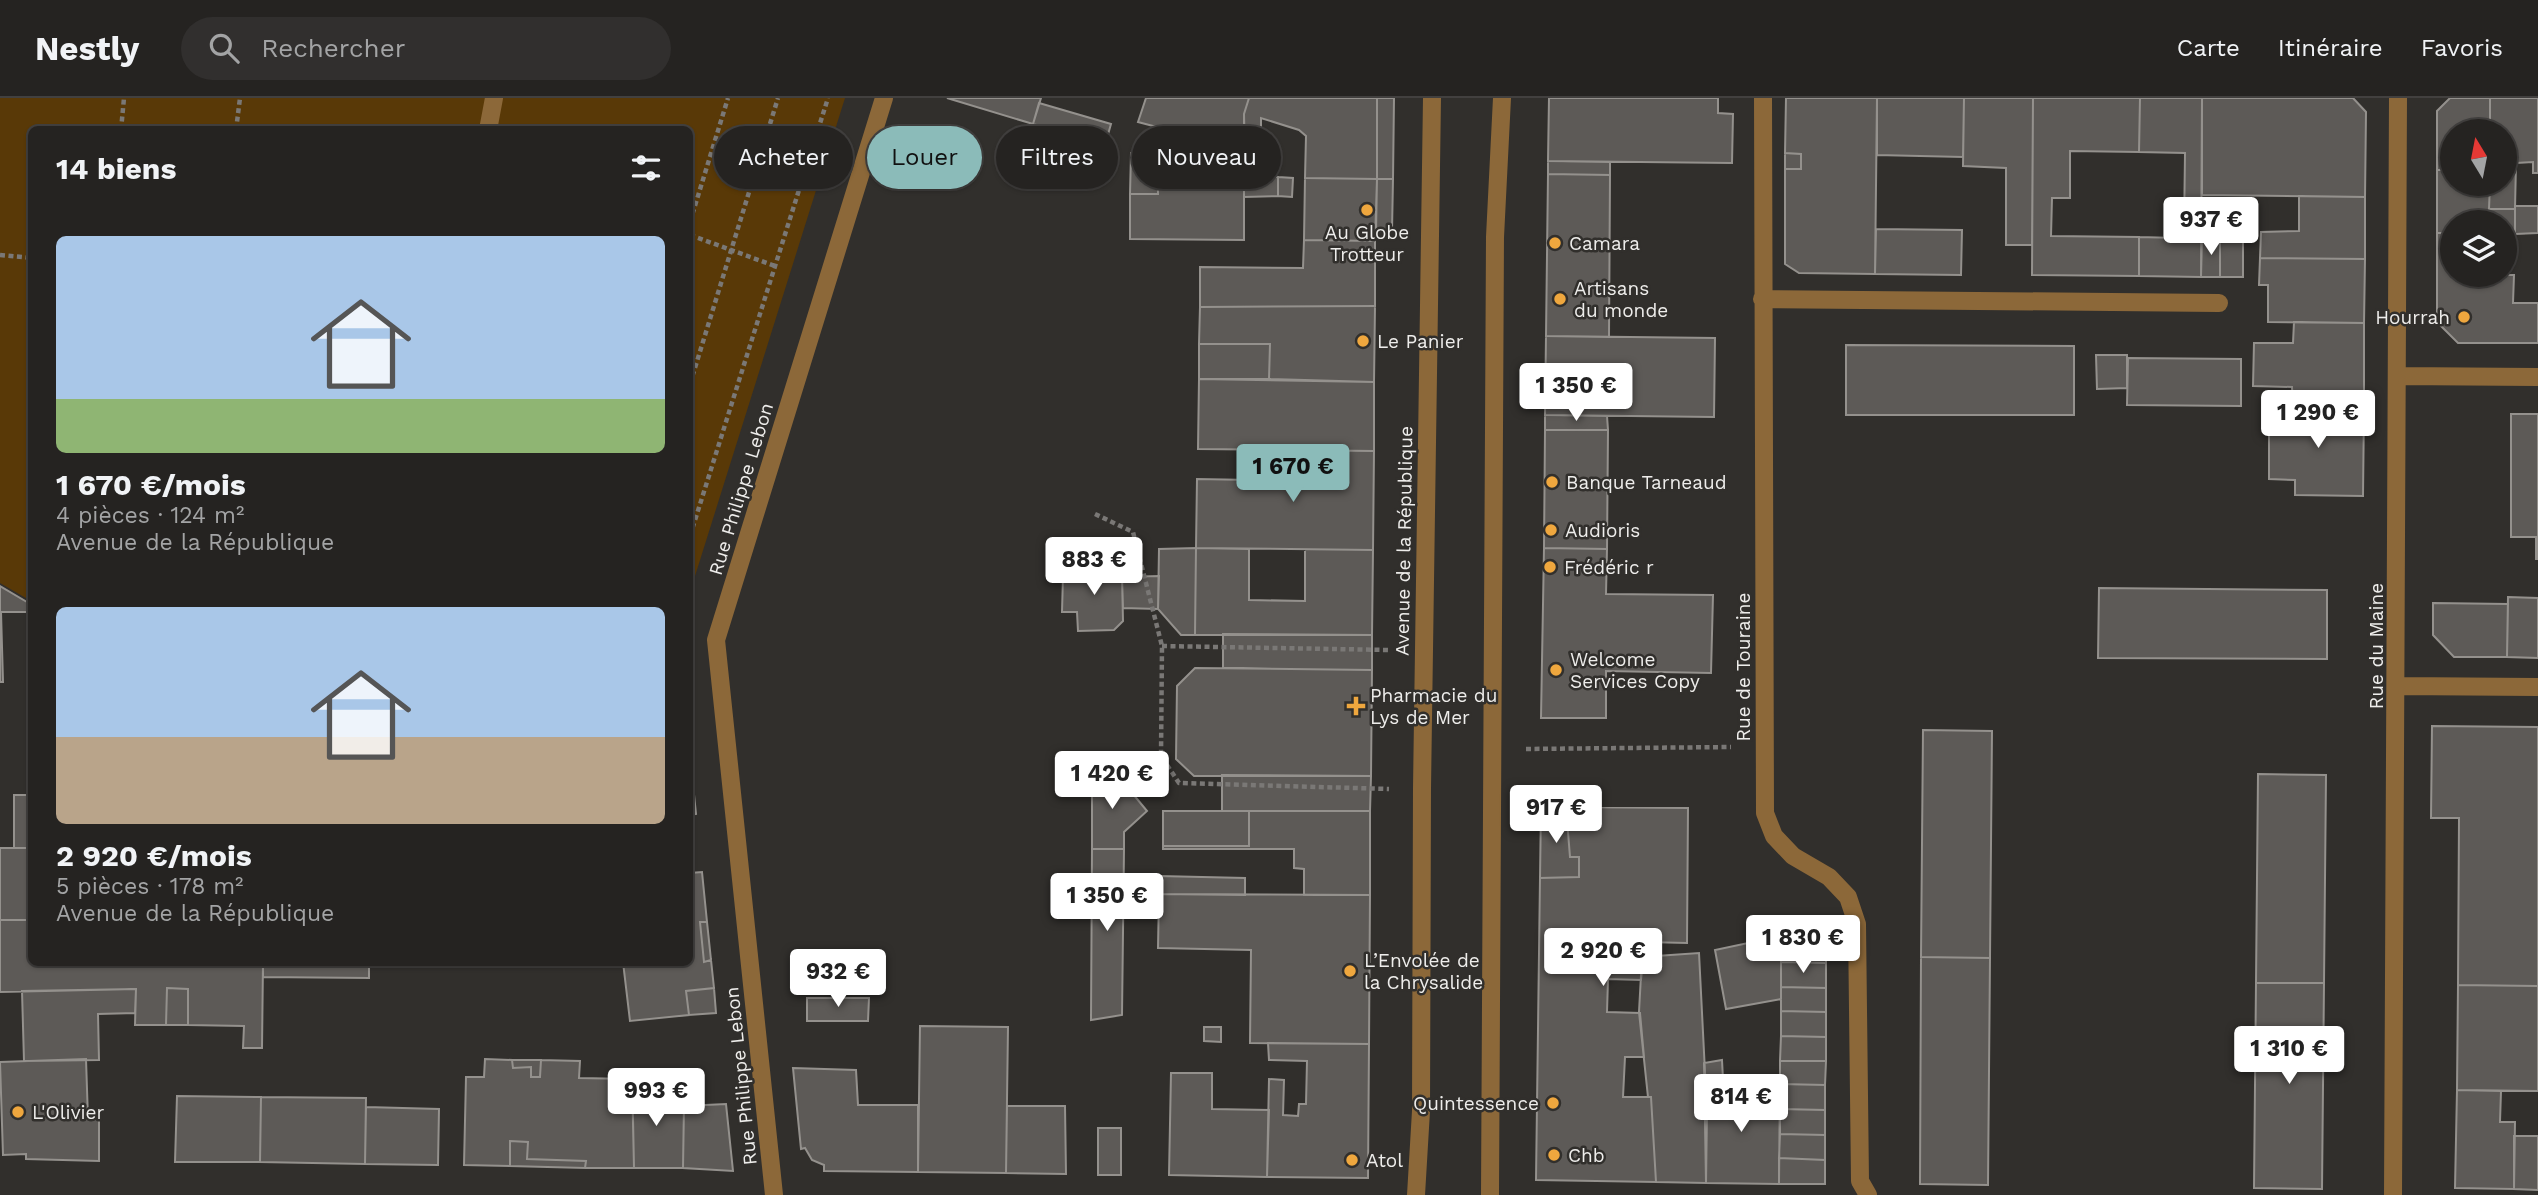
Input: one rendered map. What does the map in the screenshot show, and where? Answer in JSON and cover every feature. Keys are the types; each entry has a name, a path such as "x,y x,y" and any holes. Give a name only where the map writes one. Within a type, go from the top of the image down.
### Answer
{"street":[{"path":"489,126 494,98"},
{"name":"Rue Philippe Lebon","path":"774,1195 716,640 884,98"},
{"name":"Avenue de la République","path":"1416,1195 1420,1111 1432,98"},
{"path":"1490,1195 1495,237 1502,98"},
{"name":"Rue de Touraine","path":"1763,98 1765,813 1773,836 1793,856 1829,877 1848,897 1857,924 1860,1181 1868,1195"},
{"name":"Rue du Maine","path":"2393,1195 2398,98"},
{"path":"1762,299 2219,303"},
{"path":"2397,376 2538,377"},
{"path":"2397,686 2538,687"}],"path":[{"path":"121,126 124,98"},
{"path":"236,126 240,98"},
{"path":"693,212 728,98"},
{"path":"693,374 778,98"},
{"path":"693,526 828,98"},
{"path":"693,236 775,266"},
{"path":"0,255 28,258"},
{"path":"1095,514 1133,532 1162,646 1161,756 1179,783 1370,787"},
{"path":"1162,646 1390,650"},
{"path":"1494,749 1732,747"}],"shaded area":[{"path":"0,98 845,98 836,126 714,126 714,189 816,189 693,582 693,126 28,126 28,599 0,583"}],"building":[{"path":"947,98 1041,98 1033,124"},
{"path":"1146,98 1249,98 1244,114 1244,126 1153,126 1138,122"},
{"path":"1249,98 1377,98 1377,179 1305,178 1306,136 1299,130 1261,118 1261,126 1244,126 1244,114"},
{"path":"1377,98 1394,98 1393,179 1377,179"},
{"path":"1549,98 1718,98 1718,113 1733,114 1732,163 1548,161"},
{"path":"1786,98 1877,98 1875,274 1799,273 1785,264 1785,169 1801,169 1801,154 1785,153"},
{"path":"1877,98 1964,98 1963,157 1877,155"},
{"path":"1964,98 2033,98 2032,245 2006,245 2006,168 1963,166"},
{"path":"2033,98 2140,98 2139,152 2070,151 2070,198 2052,198 2051,236 2139,237 2139,276 2032,275"},
{"path":"2140,98 2202,98 2201,277 2139,276 2139,237 2178,238 2178,230 2184,231 2185,153 2139,152"},
{"path":"2202,98 2353,98 2366,112 2365,197 2202,195"},
{"path":"2450,98 2490,98 2490,119 2440,119 2440,170 2437,170 2437,111"},
{"path":"2490,98 2538,98 2538,173 2533,173 2533,162 2517,163 2517,119 2490,119"},
{"path":"1039,103 1111,124 1040,126 1033,124"},
{"path":"1131,153 1132,189 1158,189 1158,194 1130,194"},
{"path":"1785,153 1801,154 1801,169 1785,169"},
{"path":"1548,161 1610,162 1610,175 1548,174"},
{"path":"2437,170 2440,170 2440,196 2490,196 2489,209 2515,209 2440,210 2440,233 2437,233"},
{"path":"1548,174 1610,175 1609,337 1546,336"},
{"path":"1281,177 1293,178 1292,197 1278,196"},
{"path":"1305,178 1377,179 1375,241 1304,240"},
{"path":"1377,179 1393,179 1392,231 1376,232"},
{"path":"1158,189 1244,189 1244,240 1130,239 1130,194 1158,194"},
{"path":"1244,189 1278,189 1278,196 1244,197"},
{"path":"2299,196 2365,197 2365,259 2260,258 2261,232 2299,231"},
{"path":"2490,196 2515,196 2515,209 2489,209"},
{"path":"2515,206 2538,206 2538,233 2517,234"},
{"path":"1876,229 1962,230 1961,275 1875,274"},
{"path":"2437,233 2440,233 2440,287 2514,287 2513,303 2538,303 2538,343 2458,343 2437,322"},
{"path":"2202,237 2220,238 2220,277 2201,277"},
{"path":"2220,238 2243,238 2243,277 2220,277"},
{"path":"1304,240 1375,241 1375,306 1200,307 1200,267 1303,268"},
{"path":"2260,258 2365,259 2364,323 2268,322 2268,285 2259,285"},
{"path":"1375,306 1374,382 1269,379 1270,344 1199,344 1200,307"},
{"path":"2294,322 2364,323 2364,408 2293,407 2292,387 2253,386 2254,343 2293,343"},
{"path":"1546,336 1715,338 1714,417 1545,415"},
{"path":"1199,344 1270,344 1269,379 1199,379"},
{"path":"1846,345 2074,346 2074,415 1846,415"},
{"path":"2096,355 2127,355 2127,388 2097,389"},
{"path":"2128,358 2241,359 2241,406 2127,405"},
{"path":"1199,379 1374,382 1374,451 1198,449"},
{"path":"2269,407 2364,408 2363,496 2295,495 2295,480 2269,479"},
{"path":"2511,414 2538,414 2538,537 2511,537"},
{"path":"1545,415 1607,416 1608,430 1545,430"},
{"path":"1545,430 1608,430 1607,549 1544,548"},
{"path":"1267,450 1374,451 1373,550 1196,548 1197,479 1252,480 1252,486 1267,487"},
{"path":"2538,537 2538,559 2536,559"},
{"path":"1196,548 1249,549 1249,600 1305,601 1305,550 1373,550 1372,635 1195,635"},
{"path":"1196,548 1195,635 1181,635 1158,609 1159,549"},
{"path":"1544,548 1607,549 1606,594 1713,595 1711,673 1606,671 1606,718 1541,718"},
{"path":"1074,567 1114,567 1122,577 1123,621 1114,630 1078,631 1077,612 1062,612 1063,576"},
{"path":"1159,576 1158,609 1123,608 1122,577"},
{"path":"0,586 28,603 28,648 27,612 1,612 3,682 0,682"},
{"path":"2099,588 2327,590 2327,659 2098,658"},
{"path":"2508,597 2538,598 2538,658 2507,657"},
{"path":"2433,603 2508,604 2507,657 2454,657 2433,635"},
{"path":"1223,634 1372,635 1372,670 1223,668"},
{"path":"1195,668 1372,670 1371,776 1194,776 1176,759 1177,686"},
{"path":"2432,726 2538,727 2538,986 2458,985 2459,818 2431,818"},
{"path":"1923,730 1992,731 1990,958 1921,957"},
{"path":"1114,771 1147,811 1124,832 1124,849 1092,849 1092,772"},
{"path":"2258,774 2326,775 2324,983 2256,983"},
{"path":"1222,775 1371,776 1370,811 1222,811"},
{"path":"693,785 696,814 693,814"},
{"path":"14,795 28,795 28,848 14,848"},
{"path":"1541,807 1566,807 1570,857 1579,857 1579,877 1540,878"},
{"path":"1566,807 1688,808 1687,943 1645,942 1641,980 1608,979 1607,1012 1640,1013 1644,1057 1625,1057 1623,1097 1651,1097 1656,1182 1536,1180 1540,878 1579,877 1579,857 1570,857"},
{"path":"1163,811 1249,811 1249,846 1163,846"},
{"path":"1249,811 1370,811 1370,895 1304,895 1304,869 1294,868 1294,849 1163,849 1163,846 1249,846"},
{"path":"0,848 28,848 28,920 0,920"},
{"path":"1092,849 1124,849 1122,1015 1091,1020"},
{"path":"702,872 707,922 700,922 704,962 711,960 714,988 686,991 689,1015 630,1021 623,966 693,966 693,873"},
{"path":"1159,876 1245,878 1245,895 1159,894"},
{"path":"1159,894 1370,895 1369,1044 1250,1043 1251,950 1158,948"},
{"path":"0,920 28,920 28,966 263,966 262,1048 243,1048 244,1026 188,1025 188,989 167,988 166,1025 135,1025 136,989 0,992"},
{"path":"700,922 707,922 711,960 704,962"},
{"path":"1781,936 1781,999 1726,1009 1715,950"},
{"path":"1781,936 1826,936 1826,963 1781,962"},
{"path":"1699,953 1707,1112 1706,1183 1656,1182 1651,1097 1648,1097 1639,1012 1642,957"},
{"path":"1921,957 1990,958 1988,1185 1920,1184"},
{"path":"1781,962 1826,963 1826,988 1781,987"},
{"path":"263,966 369,966 369,978 263,977"},
{"path":"2256,983 2324,983 2322,1189 2254,1188"},
{"path":"2458,985 2538,986 2538,1091 2457,1090"},
{"path":"1781,987 1826,988 1826,1012 1781,1011"},
{"path":"167,988 188,989 188,1025 166,1025"},
{"path":"714,988 716,1013 689,1015 686,991"},
{"path":"136,989 135,1013 98,1014 99,1060 24,1061 22,991"},
{"path":"807,998 869,998 868,1021 807,1021"},
{"path":"1781,1011 1826,1012 1826,1037 1781,1036"},
{"path":"920,1026 1008,1027 1006,1173 918,1172"},
{"path":"1204,1027 1221,1027 1221,1042 1204,1041"},
{"path":"1781,1036 1826,1037 1826,1061 1780,1061"},
{"path":"1268,1043 1369,1044 1368,1178 1267,1177 1269,1079 1284,1080 1283,1115 1298,1116 1299,1104 1306,1104 1307,1061 1269,1060"},
{"path":"86,1059 88,1119 99,1119 99,1161 26,1159 26,1154 3,1155 0,1062"},
{"path":"485,1059 512,1060 513,1068 531,1067 531,1077 540,1077 541,1060 580,1061 579,1078 632,1079 634,1168 585,1168 586,1161 527,1159 528,1142 510,1141 510,1166 464,1165 466,1077 484,1077"},
{"path":"512,1060 541,1060 540,1077 531,1077 531,1067 513,1068"},
{"path":"1722,1060 1725,1118 1734,1118 1735,1110 1743,1110 1743,1118 1759,1119 1759,1076 1780,1077 1779,1184 1706,1183 1704,1063"},
{"path":"1780,1061 1826,1061 1825,1085 1780,1084"},
{"path":"793,1068 856,1070 858,1105 918,1105 918,1172 824,1171 824,1165 812,1160 805,1148 801,1149"},
{"path":"632,1069 648,1069 649,1103 684,1103 683,1168 634,1168"},
{"path":"1171,1073 1212,1073 1212,1109 1269,1110 1267,1177 1169,1175"},
{"path":"1780,1084 1825,1085 1825,1110 1780,1109"},
{"path":"2457,1090 2501,1091 2500,1122 2515,1122 2514,1189 2455,1188"},
{"path":"177,1096 261,1097 260,1162 175,1162"},
{"path":"261,1097 366,1098 365,1164 260,1162"},
{"path":"726,1104 733,1171 683,1168 684,1106"},
{"path":"1007,1106 1065,1106 1066,1174 1006,1173"},
{"path":"366,1107 439,1109 438,1165 365,1164"},
{"path":"1780,1109 1825,1110 1825,1135 1780,1134"},
{"path":"1098,1128 1121,1128 1121,1175 1098,1175"},
{"path":"1780,1134 1825,1135 1825,1160 1779,1158"},
{"path":"2514,1136 2538,1136 2538,1190 2514,1189"},
{"path":"510,1141 528,1142 527,1159 586,1161 585,1168 510,1166"},
{"path":"1779,1158 1825,1160 1825,1184 1779,1184"}],"place":[{"name":"Au Globe Trotteur","path":"1367,210"},
{"name":"Camara","path":"1555,243"},
{"name":"Artisans du monde","path":"1560,299"},
{"name":"Hourrah","path":"2464,317"},
{"name":"Le Panier","path":"1363,341"},
{"name":"Banque Tarneaud","path":"1552,482"},
{"name":"Audioris","path":"1551,530"},
{"name":"Frédéric r","path":"1550,567"},
{"name":"Welcome Services Copy","path":"1556,670"},
{"name":"Pharmacie du Lys de Mer","path":"1356,706"},
{"name":"L’Envolée de la Chrysalide","path":"1350,971"},
{"name":"Quintessence","path":"1553,1103"},
{"name":"L'Olivier","path":"18,1112"},
{"name":"Chb","path":"1554,1155"},
{"name":"Atol","path":"1352,1160"}]}
